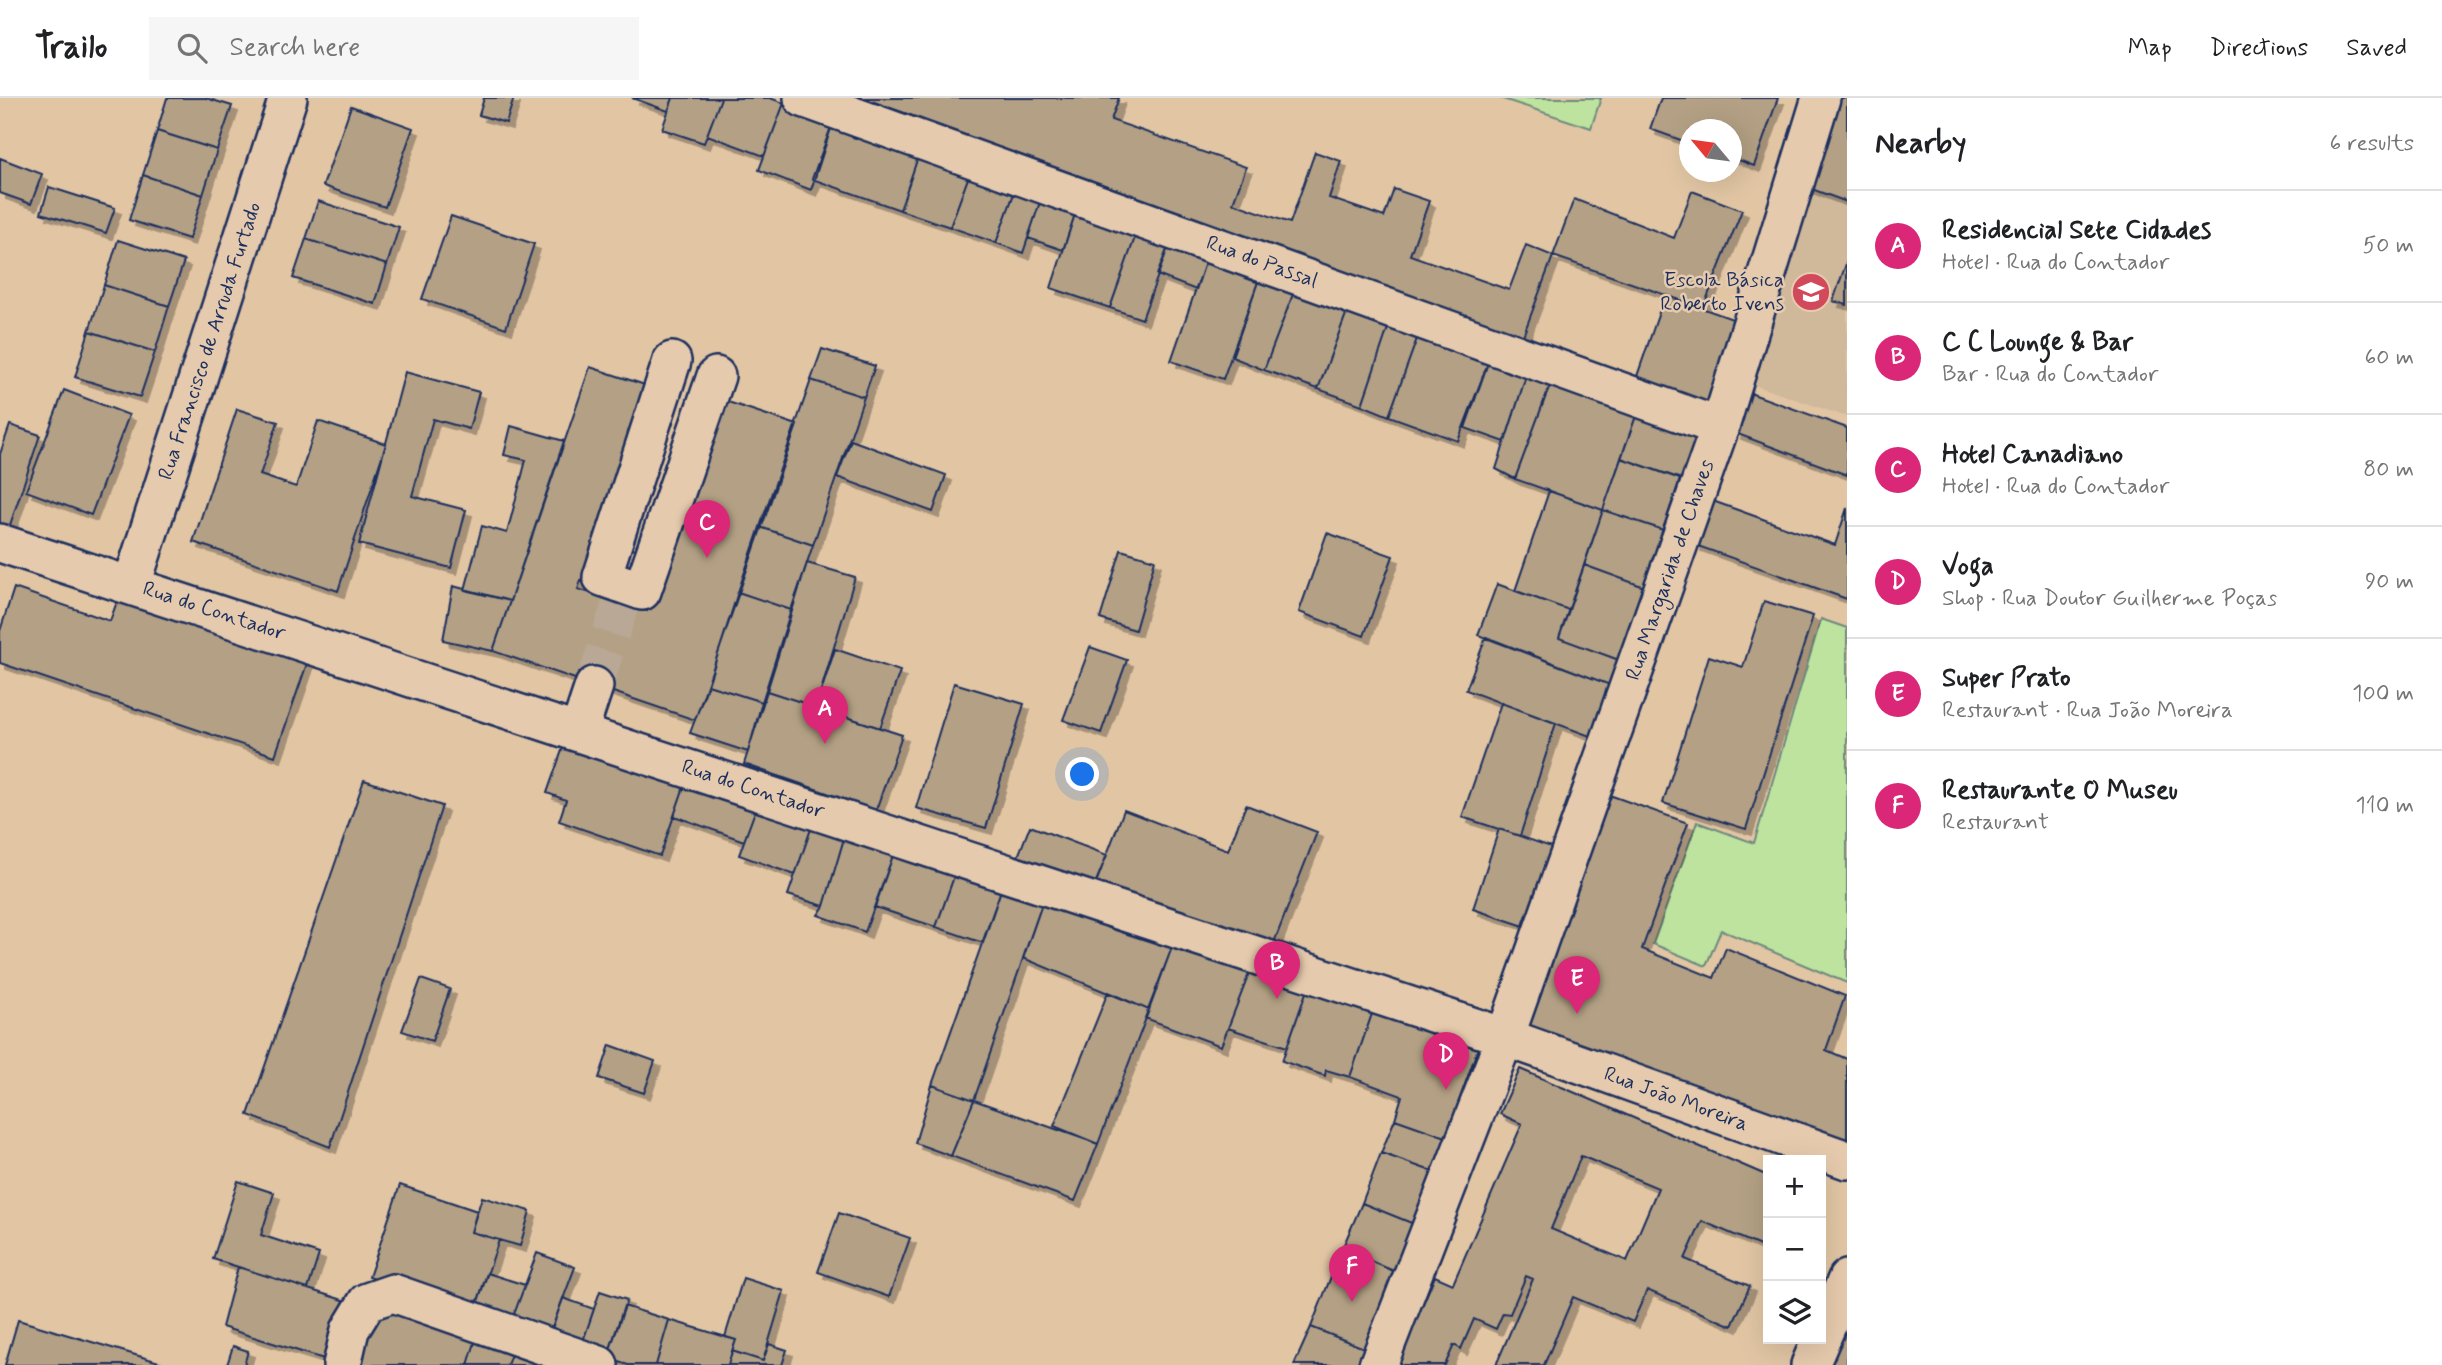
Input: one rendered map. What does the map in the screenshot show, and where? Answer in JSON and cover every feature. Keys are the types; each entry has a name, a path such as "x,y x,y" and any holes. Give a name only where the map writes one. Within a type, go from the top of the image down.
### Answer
{"street":[{"name":"Rua Francisco de Arruda Furtado","path":"132,583 288,98"},
{"name":"Rua Margarida de Chaves","path":"1378,1365 1505,1037 1720,427 1821,98"},
{"name":"Rua do Passal","path":"820,101 1720,427"},
{"path":"673,361 602,577 624,594 642,591 716,376"},
{"name":"Rua do Contador","path":"0,543 132,583 1505,1037"},
{"path":"579,732 594,686"},
{"name":"Rua João Moreira","path":"1505,1037 1847,1160"},
{"path":"1810,1365 1847,1279"},
{"path":"342,1365 350,1331 367,1302 393,1293 598,1365"}],"shaded area":[{"name":"Escola Básica Roberto Ivens","path":"1806,187 1847,202 1847,417 1748,383"}],"green space":[{"path":"1500,98 1601,98 1591,128"},
{"path":"1821,619 1847,628 1847,983 1721,930 1706,966 1653,944 1697,822 1754,843"}],"building":[{"path":"167,98 206,98 232,106 217,150 157,131"},
{"path":"484,98 514,98 506,123 479,115"},
{"path":"632,98 673,98 668,111"},
{"path":"673,98 721,98 704,143 662,129"},
{"path":"721,98 770,98 784,103 764,156 707,135"},
{"path":"863,98 1119,98 1111,120 1246,167 1233,203 1290,223 1315,152 1341,161 1329,198 1384,217 1394,189 1429,201 1410,255 1509,290 1526,245 1553,256 1523,336"},
{"path":"1661,98 1778,98 1754,166 1742,161 1742,119 1679,119 1679,139 1650,129"},
{"path":"1835,98 1847,98 1847,202 1806,187"},
{"path":"784,103 834,119 811,190 759,170"},
{"path":"351,106 413,128 385,207 323,186"},
{"path":"834,119 920,151 900,210 812,179"},
{"path":"157,131 217,150 203,195 143,175"},
{"path":"920,151 971,170 950,227 900,210"},
{"path":"0,158 42,174 31,204 0,193"},
{"path":"971,170 1016,188 996,243 950,227"},
{"path":"143,175 203,195 189,239 129,220"},
{"path":"49,187 115,208 106,233 41,213"},
{"path":"1016,188 1042,196 1023,253 996,243"},
{"path":"1692,191 1742,210 1703,308 1553,256 1574,199 1674,238"},
{"path":"1042,196 1077,208 1063,250 1028,238"},
{"path":"318,201 399,227 387,265 306,239"},
{"path":"1077,208 1138,229 1110,308 1051,288"},
{"path":"451,216 534,244 506,328 422,299"},
{"path":"1138,229 1170,242 1142,319 1110,308"},
{"path":"306,239 387,265 375,304 293,278"},
{"path":"118,240 184,261 169,306 104,285"},
{"path":"1170,242 1207,257 1196,290 1157,275"},
{"path":"1207,257 1260,276 1223,379 1171,361"},
{"path":"1847,261 1847,305 1833,301"},
{"path":"1260,276 1295,289 1264,370 1232,357"},
{"path":"104,285 169,306 155,352 89,331"},
{"path":"1295,289 1348,309 1318,389 1264,370"},
{"path":"1665,295 1744,323 1713,413 1634,385"},
{"path":"1348,309 1390,322 1362,405 1318,389"},
{"path":"1390,322 1419,333 1389,416 1362,405"},
{"path":"89,331 155,352 140,397 75,377"},
{"path":"1419,333 1489,360 1458,441 1389,416"},
{"path":"822,349 875,366 864,397 811,380"},
{"path":"1489,360 1527,373 1505,442 1465,428"},
{"path":"590,367 648,386 578,589 647,611 719,399 797,425 695,720 493,651"},
{"path":"405,372 479,392 469,429 433,419 412,496 466,510 451,568 359,544"},
{"path":"1527,373 1551,382 1515,479 1496,469"},
{"path":"811,380 864,397 813,545 760,527"},
{"path":"1551,382 1637,413 1603,510 1515,479"},
{"path":"64,390 129,415 91,515 26,491"},
{"path":"1747,392 1847,428 1847,475 1735,433"},
{"path":"237,409 278,422 260,475 296,487 318,421 386,444 338,591 193,542"},
{"path":"1637,413 1702,435 1687,481 1621,458"},
{"path":"10,425 40,435 7,534 0,532 0,454"},
{"path":"511,426 564,441 510,601 465,590 482,526 507,533 526,460 504,455"},
{"path":"851,440 946,475 933,512 837,477"},
{"path":"1621,458 1680,479 1663,530 1603,510"},
{"path":"1549,491 1603,510 1569,610 1515,591"},
{"path":"1710,500 1835,545 1847,508 1847,599 1695,545"},
{"path":"1603,510 1663,530 1644,587 1584,565"},
{"path":"760,527 813,545 791,610 738,592"},
{"path":"1327,533 1393,556 1364,636 1299,612"},
{"path":"1121,550 1155,560 1135,630 1100,619"},
{"path":"807,563 855,577 816,707 767,691"},
{"path":"1584,565 1653,590 1627,663 1559,638"},
{"path":"1497,584 1569,610 1559,638 1627,663 1618,688 1478,635"},
{"path":"123,585 312,649 275,756 0,663 0,631 14,588 110,621"},
{"path":"453,586 510,601 493,651 443,640"},
{"path":"738,592 791,610 762,702 708,685"},
{"path":"1764,601 1813,616 1746,829 1663,803 1709,656 1743,667"},
{"path":"1486,637 1618,688 1598,739 1466,690"},
{"path":"1090,647 1127,660 1101,733 1063,720"},
{"path":"835,649 900,671 880,728 816,707"},
{"path":"954,683 1024,704 986,828 916,808"},
{"path":"708,685 762,702 748,752 690,733"},
{"path":"767,691 902,735 876,810 744,764"},
{"path":"1501,703 1556,723 1520,836 1462,817"},
{"path":"566,739 686,781 660,856 559,821 566,800 547,793"},
{"path":"364,780 442,806 330,1147 248,1115"},
{"path":"686,781 758,803 744,841 674,816"},
{"path":"1601,792 1688,823 1642,949 1714,978 1726,948 1845,996 1826,1050 1847,1059 1847,1145 1522,1032"},
{"path":"758,803 813,823 795,875 739,855"},
{"path":"1246,805 1317,832 1268,958 1093,891 1124,810 1228,850"},
{"path":"813,823 845,835 824,906 788,895"},
{"path":"1030,826 1107,855 1093,889 1017,859"},
{"path":"1499,829 1560,850 1533,929 1473,909"},
{"path":"845,835 895,850 865,932 818,915 824,906"},
{"path":"895,850 956,871 936,927 875,907"},
{"path":"956,871 1002,887 983,943 936,927"},
{"path":"1002,887 1043,901 974,1100 932,1085"},
{"path":"1043,901 1172,947 1149,1010 1023,958"},
{"path":"1176,937 1252,966 1221,1046 1145,1018"},
{"path":"1252,966 1309,984 1287,1047 1228,1028"},
{"path":"421,979 450,989 432,1041 402,1031"},
{"path":"1309,984 1374,1008 1350,1077 1326,1070 1325,1076 1282,1061"},
{"path":"1108,992 1149,1010 1098,1144 1054,1126"},
{"path":"1374,1008 1479,1045 1446,1137 1395,1119 1402,1096 1350,1077"},
{"path":"610,1045 655,1061 644,1093 599,1078"},
{"path":"1520,1069 1763,1174 1763,1247 1702,1221 1685,1259 1750,1286 1732,1326 1647,1290 1633,1322 1573,1297 1544,1365 1496,1365 1533,1279 1526,1276 1510,1314 1503,1313 1496,1329 1474,1319 1461,1349 1454,1345 1445,1365 1396,1365 1435,1276 1453,1284 1522,1124 1500,1114","holes":["1581,1156 1658,1188 1627,1261 1551,1229"]},
{"path":"932,1085 974,1100 951,1156 915,1143"},
{"path":"974,1100 1098,1144 1075,1201 951,1156"},
{"path":"1395,1119 1446,1137 1434,1172 1381,1153"},
{"path":"1381,1153 1434,1172 1414,1224 1362,1203"},
{"path":"238,1181 274,1193 261,1235 319,1254 308,1289 213,1259"},
{"path":"400,1185 477,1211 471,1232 499,1240 474,1313 369,1277"},
{"path":"482,1197 530,1211 520,1246 471,1232"},
{"path":"1362,1203 1414,1224 1396,1272 1342,1249"},
{"path":"839,1213 910,1238 889,1297 818,1272"},
{"path":"1342,1249 1396,1272 1364,1348 1311,1327"},
{"path":"537,1253 575,1267 548,1339 510,1325"},
{"path":"238,1267 346,1301 327,1360 222,1327"},
{"path":"487,1273 525,1285 510,1325 474,1313"},
{"path":"743,1278 784,1291 763,1361 732,1351 736,1340 725,1337"},
{"path":"600,1291 627,1300 607,1358 580,1350"},
{"path":"563,1298 594,1309 580,1350 548,1339"},
{"path":"376,1305 477,1336 468,1365 357,1365"},
{"path":"624,1306 669,1320 656,1365 628,1365 607,1358"},
{"path":"1847,1314 1847,1365 1824,1365"},
{"path":"18,1320 169,1365 5,1365"},
{"path":"669,1320 736,1340 728,1365 656,1365"},
{"path":"1311,1327 1364,1348 1358,1365 1294,1365"},
{"path":"477,1336 513,1349 507,1365 468,1365"},
{"path":"769,1344 787,1350 782,1365 728,1365 732,1351 763,1361"},
{"path":"233,1346 248,1351 244,1365 227,1365"},
{"path":"513,1349 556,1365 507,1365"}],"tunnel":[{"path":"594,686 621,603"}],"place":[{"name":"Escola Básica Roberto Ivens","path":"1811,292"},
{"name":"Hotel Canadiano","path":"707,558"},
{"name":"Residencial Sete Cidades","path":"825,744"},
{"name":"C C Lounge & Bar","path":"1277,999"},
{"name":"Super Prato","path":"1577,1014"},
{"name":"Voga","path":"1446,1090"},
{"name":"Restaurante O Museu","path":"1352,1302"}]}
